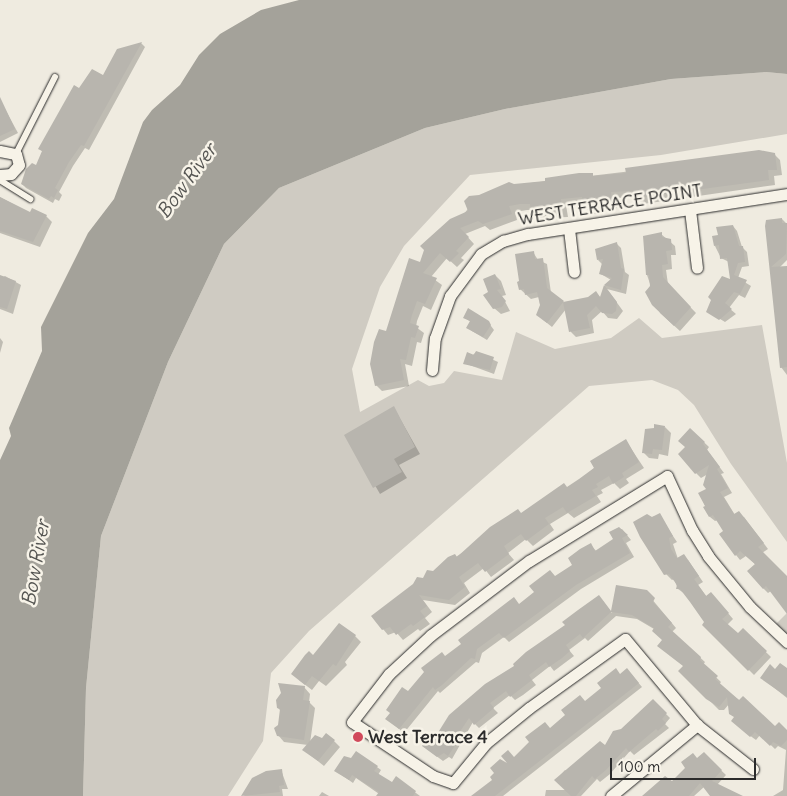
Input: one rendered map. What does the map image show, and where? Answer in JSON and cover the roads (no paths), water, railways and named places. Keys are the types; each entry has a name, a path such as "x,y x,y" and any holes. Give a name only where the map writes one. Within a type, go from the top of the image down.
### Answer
{"street":[{"path":"0,151 16,154 17,171 0,175"},
{"name":"WEST TERRACE POINT","path":"432,370 435,338 443,310 464,273 481,254 512,238 787,194"},
{"path":"690,210 697,268"},
{"path":"569,229 574,272"},
{"path":"753,769 698,724 625,639 529,708 486,742 453,783 433,776 352,722 389,674 431,635 529,561 667,476 708,556 750,607 787,642"},
{"path":"611,796 698,724"}],"lane":[{"path":"16,154 55,77"},
{"path":"0,180 30,199"}],"water":[{"name":"Bow River","path":"299,0 787,0 787,74 766,72 671,79 505,109 425,128 279,188 224,244 168,362 101,536 86,688 83,796 0,796 0,460 11,436 9,428 42,351 41,327 88,233 114,199 143,122 152,110 180,85 199,55 220,34 261,10"}],"place":[{"name":"West Terrace 4","path":"358,737"}]}
